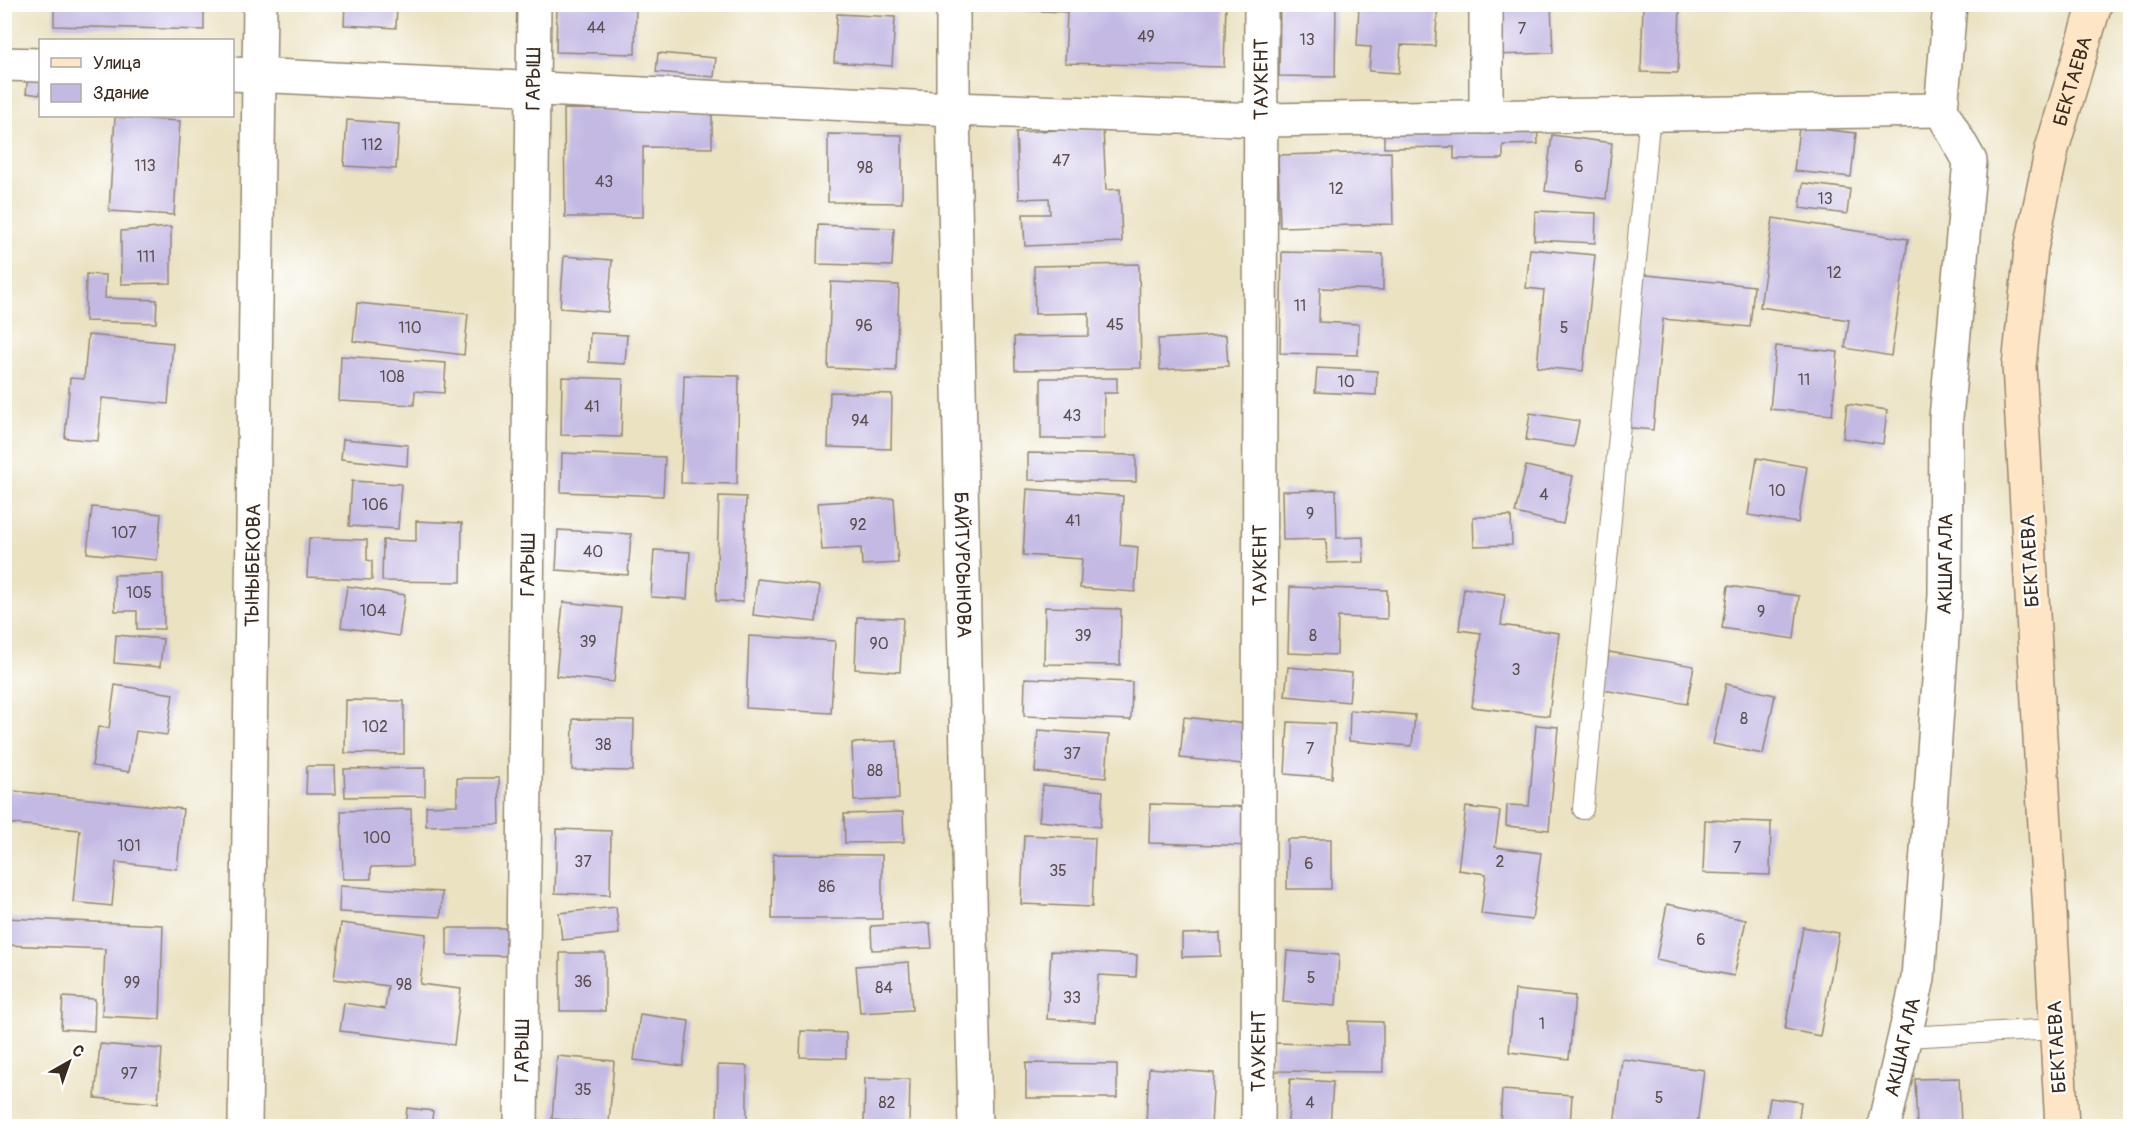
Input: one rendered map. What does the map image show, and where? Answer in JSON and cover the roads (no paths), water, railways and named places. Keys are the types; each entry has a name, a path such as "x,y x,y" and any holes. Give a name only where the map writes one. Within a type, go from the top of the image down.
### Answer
{"street":[{"name":"ТЫНЫБЕКОВА","path":"245,1126 246,75 260,4"},
{"name":"ГАРЫШ","path":"521,1126 534,4"},
{"name":"БАЙТУРСЫНОВА","path":"953,4 953,109 975,1126"},
{"name":"ТАУКЕНТ","path":"1258,1126 1261,4"},
{"path":"1486,4 1486,117"},
{"path":"246,75 953,109 1262,120 1941,110 1950,4"},
{"name":"БЕКТАЕВА","path":"2062,1126 2019,366 2031,249 2052,149 2095,4"},
{"path":"4,64 39,65"},
{"name":"АКШАГАЛА","path":"1884,1126 1918,979 1945,595 1946,418 1970,161 1941,110"}],"lane":[{"path":"1583,810 1650,114"},
{"path":"1905,1037 2056,1029"}]}
